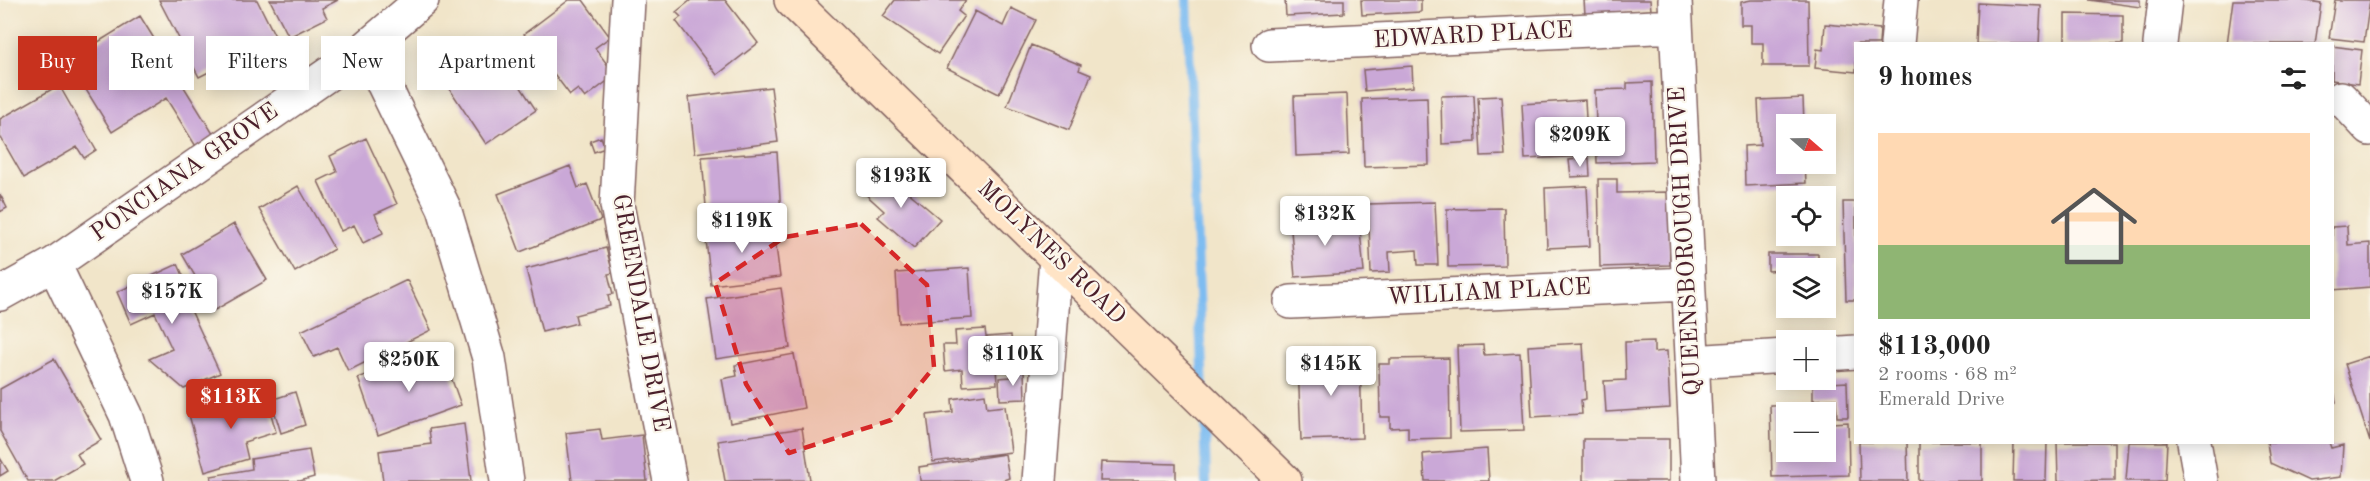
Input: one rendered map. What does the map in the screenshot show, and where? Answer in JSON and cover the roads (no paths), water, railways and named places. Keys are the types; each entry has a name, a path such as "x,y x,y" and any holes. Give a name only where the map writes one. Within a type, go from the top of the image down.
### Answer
{"main road":[{"name":"MOLYNES ROAD","path":"791,0 1279,475"}],"street":[{"name":"PONCIANA GROVE","path":"380,36 422,0"},
{"name":"GREENDALE DRIVE","path":"628,0 616,205 670,481"},
{"path":"1897,42 1901,0"},
{"path":"2160,42 2165,0"},
{"name":"EDWARD PLACE","path":"1269,45 1676,13"},
{"name":"QUEENSBOROUGH DRIVE","path":"1676,13 1698,481"},
{"name":"PONCIANA GROVE","path":"0,294 54,264 321,79"},
{"path":"386,90 444,208 489,358 507,481"},
{"path":"2341,98 2370,129"},
{"path":"1039,481 1056,258"},
{"path":"54,264 126,415 147,481"},
{"name":"WILLIAM PLACE","path":"1291,302 1688,284"},
{"path":"1836,353 1854,352"},
{"path":"1692,362 1776,357"},
{"path":"2194,444 2202,481"}],"waterway":[{"path":"1187,0 1203,391"},
{"path":"1204,412 1206,481"}]}
